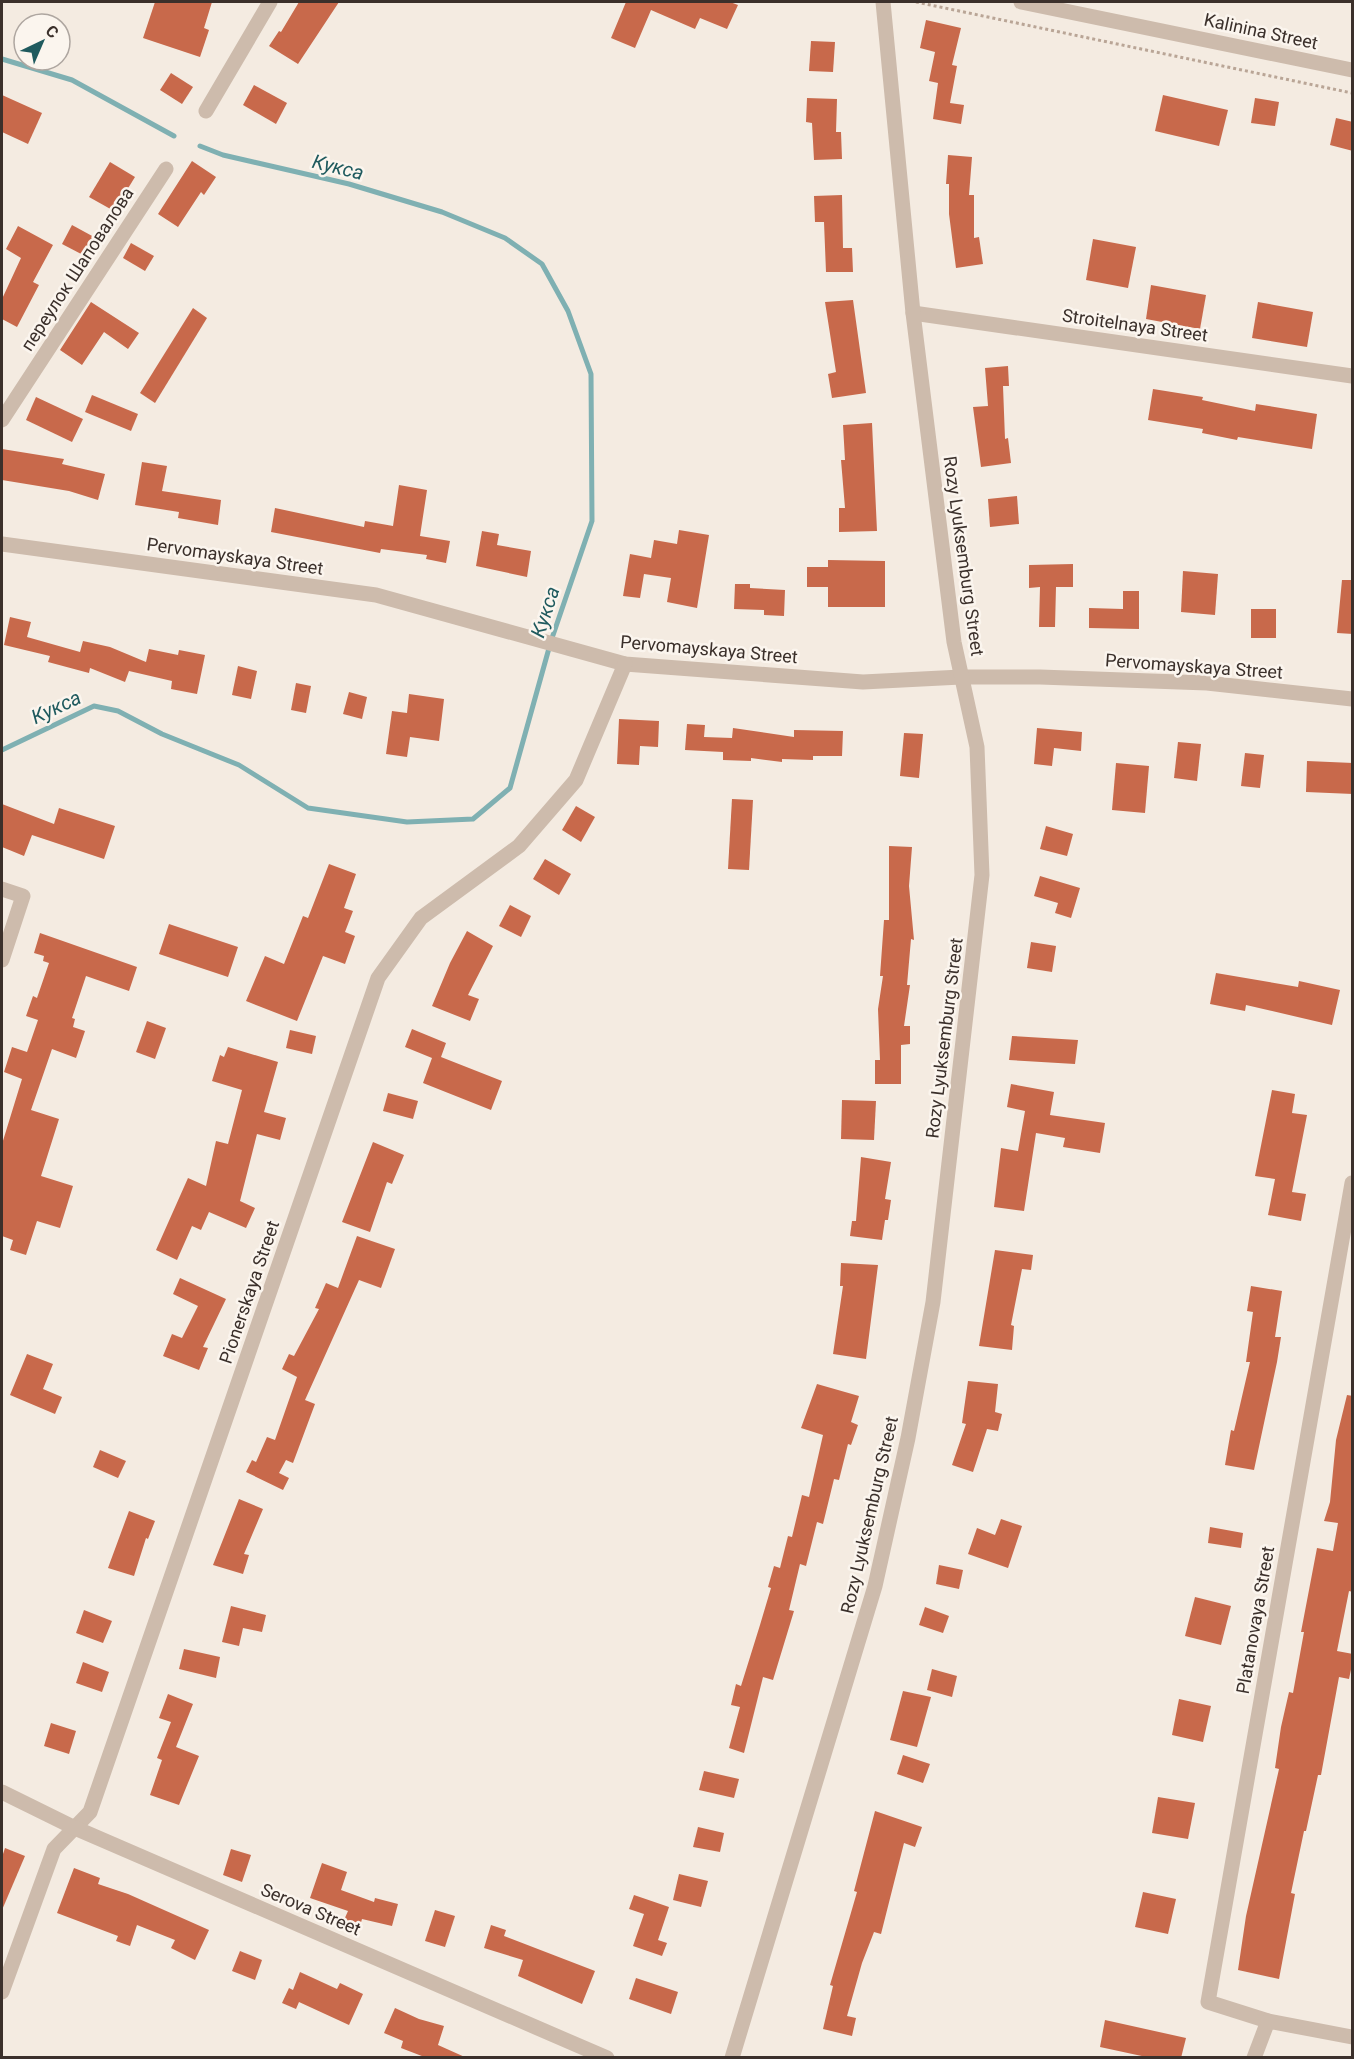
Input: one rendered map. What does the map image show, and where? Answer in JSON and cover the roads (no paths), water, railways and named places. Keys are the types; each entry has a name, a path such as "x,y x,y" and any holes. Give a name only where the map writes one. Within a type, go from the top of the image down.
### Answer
{"street":[{"path":"206,111 270,2"},
{"name":"Rozy Lyuksemburg Street","path":"732,2058 875,1586 908,1438 933,1302 982,875 977,747 954,642 913,313 884,2"},
{"name":"Kalinina Street","path":"1022,2 1353,70"},
{"name":"переулок Шаповалова","path":"2,420 166,169"},
{"name":"Stroitelnaya Street","path":"913,313 1353,376"},
{"name":"Pervomayskaya Street","path":"2,544 376,596 625,664 864,682 961,677 1040,677 1207,683 1353,699"},
{"name":"Pionerskaya Street","path":"2,1992 54,1849 90,1812 378,978 422,918 519,846 576,780 625,664"},
{"path":"2,890 23,896 2,960"},
{"name":"Platanovaya Street","path":"1268,2021 1208,2002 1353,1183"},
{"name":"Serova Street","path":"2,1792 75,1828 607,2058"},
{"path":"1254,2058 1268,2021 1353,2037"}],"waterway":[{"name":"Кукса","path":"2,59 72,80 174,136"},
{"name":"Кукса","path":"2,750 94,706 118,711 162,734 239,765 308,808 407,822 473,819 510,788 551,641 592,521 591,374 568,311 542,264 505,238 442,212 349,184 223,155 200,146"}]}
